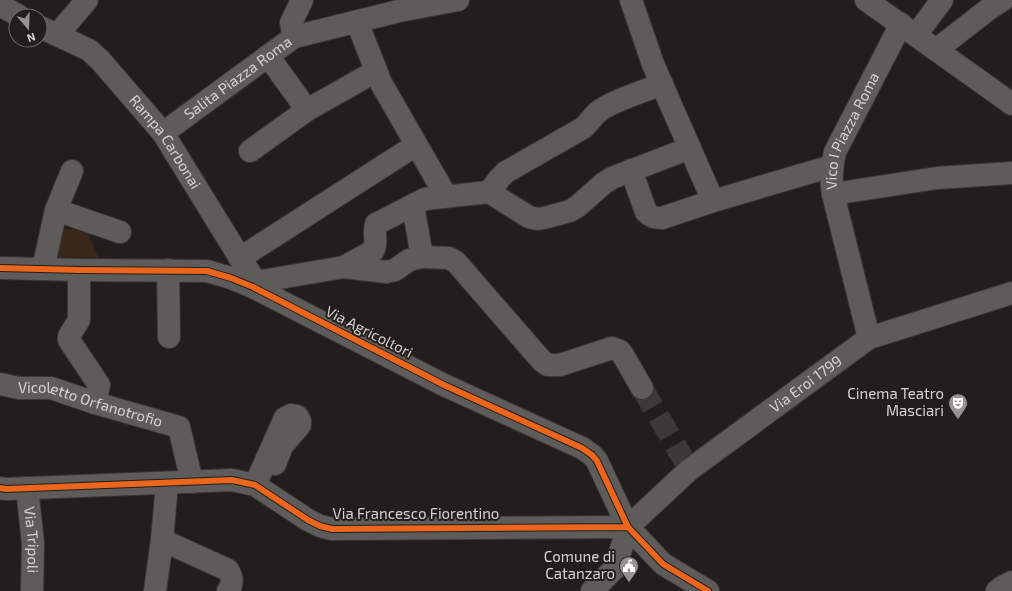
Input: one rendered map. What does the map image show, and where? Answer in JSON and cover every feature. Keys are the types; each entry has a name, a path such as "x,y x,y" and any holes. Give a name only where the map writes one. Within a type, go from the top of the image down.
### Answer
{"street":[{"path":"49,31 87,0"},
{"path":"294,37 291,23 302,0"},
{"name":"Salita Piazza Roma","path":"163,133 294,37 399,11 458,0"},
{"path":"631,0 662,84 713,201"},
{"path":"866,0 1012,104"},
{"name":"Vico I Piazza Roma","path":"869,338 833,194 832,166 835,152 908,29 942,0"},
{"path":"936,50 990,8 1003,0"},
{"path":"357,22 381,83 446,196"},
{"name":"Rampa Carbonai","path":"49,31 89,50 100,60 163,133 240,258 254,284"},
{"path":"268,56 307,110"},
{"path":"250,151 307,110 376,71"},
{"path":"489,192 499,178 506,172 583,128 598,112 607,106 662,84"},
{"path":"240,258 416,144"},
{"path":"344,267 373,251 376,244 376,224 425,199 489,192 529,217 538,219 570,210 578,206 604,183 612,178 690,148"},
{"path":"631,170 646,212 650,216 662,218 713,201 832,166"},
{"path":"43,269 56,210 72,171"},
{"path":"833,194 937,178 1012,174"},
{"path":"413,205 422,256"},
{"path":"56,210 120,232"},
{"path":"254,284 344,267 386,272 396,270 409,260 422,256 449,258 456,262 542,361 548,365 560,365 612,348 620,351 623,355 642,388"},
{"name":"Via Agricoltori","path":"0,268 208,271 254,284 444,385 582,448 592,455 597,461 628,527 663,564 708,591"},
{"path":"79,270 78,320 68,336 69,340 99,385 95,403"},
{"path":"168,270 169,337"},
{"name":"Via Eroi 1799","path":"628,527 687,466 869,338 1012,293"},
{"name":"Vicoletto Orfanotrofio","path":"0,384 19,388 51,388 95,403 179,427 192,482"},
{"path":"256,485 285,418 291,415 297,416 300,421 300,425 282,446 275,464"},
{"name":"Via Francesco Fiorentino","path":"0,488 166,484 232,480 256,485 308,520 320,526 332,529 628,527"},
{"path":"155,591 162,540 166,484"},
{"name":"Via Tripoli","path":"27,488 33,543 32,591"},
{"path":"592,591 615,568 628,527"},
{"path":"162,540 228,570 231,577 231,589"},
{"path":"997,591 1012,582"}],"shaded area":[{"path":"60,228 86,230 99,258 54,257"}],"tunnel":[{"path":"642,388 685,462"}],"cycle path":[{"path":"0,268 207,271 231,278 253,287 444,385 582,448 592,455 597,461 628,527 663,564 708,591"},
{"path":"0,488 6,489 232,480 255,485 308,520 320,526 332,529 628,527"}],"place":[{"name":"Cinema Teatro Masciari","path":"958,420"},
{"name":"Comune di Catanzaro","path":"629,583"}]}
